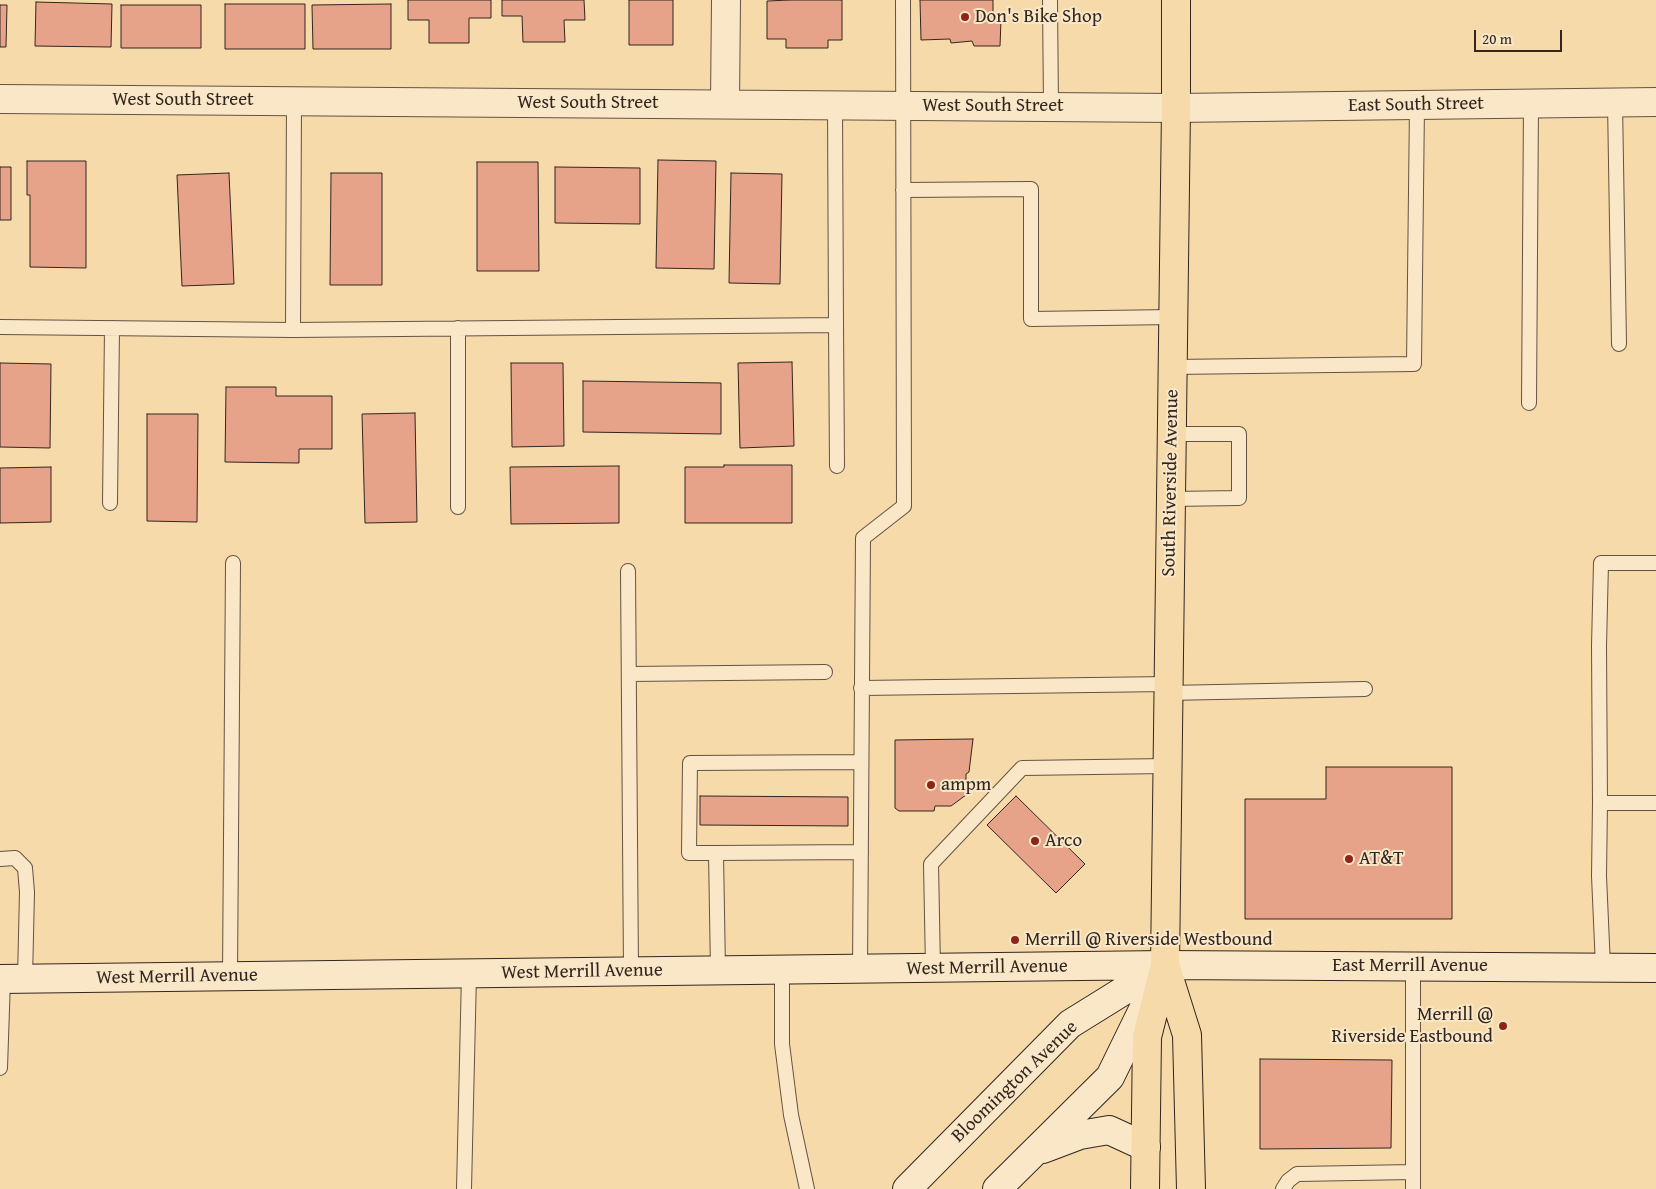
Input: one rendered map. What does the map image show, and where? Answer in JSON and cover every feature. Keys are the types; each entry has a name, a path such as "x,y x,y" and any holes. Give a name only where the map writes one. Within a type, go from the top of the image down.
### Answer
{"main road":[{"path":"725,103 726,0"},
{"name":"South Riverside Avenue","path":"1146,1189 1147,1037 1165,965 1176,0"},
{"name":"West South Street","path":"0,99 725,103 1176,108"},
{"name":"East South Street","path":"1176,108 1656,102"},
{"path":"998,1189 1110,1077 1165,965"},
{"name":"South Riverside Avenue","path":"1165,965 1187,1035 1191,1189"},
{"name":"West Merrill Avenue","path":"9,979 1165,965"},
{"name":"East Merrill Avenue","path":"1165,965 1656,968"},
{"name":"Bloomington Avenue","path":"907,1189 1070,1024 1165,965"},
{"path":"1034,1152 1080,1135 1109,1130 1146,1147"}],"lane":[{"path":"860,969 863,538 904,506 903,0"},
{"path":"1050,0 1051,106"},
{"path":"293,330 294,101"},
{"path":"1615,102 1619,344"},
{"path":"1529,403 1531,103"},
{"path":"835,104 837,466"},
{"path":"1172,367 1414,364 1417,105"},
{"path":"903,190 1031,189 1030,319 1173,317"},
{"path":"0,326 293,330 836,324"},
{"path":"110,503 112,328"},
{"path":"458,328 458,507"},
{"path":"1171,499 1239,498 1239,434 1172,434"},
{"path":"230,976 234,563"},
{"path":"1603,967 1599,876 1601,563 1656,563"},
{"path":"628,571 631,972"},
{"path":"629,674 825,672"},
{"path":"861,688 1365,689"},
{"path":"861,762 690,762 690,853 861,852"},
{"path":"932,968 931,864 1022,768 1167,766"},
{"path":"1600,803 1656,803"},
{"path":"716,853 718,971"},
{"path":"0,859 15,858 25,868 27,892 9,979 0,1068"},
{"path":"1413,966 1413,1189"},
{"path":"782,970 782,1044 791,1115 807,1189"},
{"path":"464,1189 468,974"},
{"path":"1283,1189 1288,1181 1297,1174 1413,1172"}],"building":[{"path":"408,0 491,0 491,18 469,18 469,43 429,43 429,20 408,20"},
{"path":"502,0 584,0 585,20 564,20 565,42 523,42 522,16 502,16"},
{"path":"629,0 673,0 673,45 629,45"},
{"path":"842,0 842,40 828,40 828,48 786,48 786,39 767,39 767,1"},
{"path":"920,0 993,0 993,20 1001,20 1000,46 974,46 972,41 951,43 950,39 921,40"},
{"path":"36,2 112,4 111,47 35,46"},
{"path":"225,4 305,4 305,49 225,49"},
{"path":"391,4 391,49 313,49 312,5"},
{"path":"0,5 7,5 6,47 0,47"},
{"path":"121,5 201,5 201,48 121,48"},
{"path":"658,160 716,161 714,269 656,268"},
{"path":"27,161 86,161 86,268 30,267 30,195 27,195"},
{"path":"477,162 538,162 539,271 477,271"},
{"path":"0,167 11,167 11,220 0,220"},
{"path":"555,167 640,168 640,224 555,223"},
{"path":"229,173 234,284 182,286 177,175"},
{"path":"331,173 382,173 382,285 330,285"},
{"path":"731,173 782,174 780,284 729,283"},
{"path":"792,362 794,446 740,448 738,363"},
{"path":"0,363 51,364 50,448 0,447"},
{"path":"511,363 563,363 564,446 512,447"},
{"path":"583,381 721,383 721,434 583,432"},
{"path":"226,387 276,387 276,396 332,396 332,449 299,449 299,463 225,462"},
{"path":"415,413 417,522 365,523 362,414"},
{"path":"147,414 198,414 197,522 147,521"},
{"path":"724,465 792,465 792,523 685,523 685,467 724,467"},
{"path":"619,466 619,523 511,524 510,467"},
{"path":"51,467 51,522 0,523 0,468"},
{"name":"ampm","path":"973,739 969,772 966,774 966,795 951,806 935,806 934,811 899,811 895,808 895,740"},
{"name":"AT&T","path":"1326,767 1452,767 1452,919 1245,919 1245,799 1326,799"},
{"path":"700,796 848,797 848,826 700,825"},
{"path":"1016,796 1085,864 1056,893 987,825"},
{"path":"1260,1059 1392,1060 1391,1148 1260,1149"}],"place":[{"name":"Don's Bike Shop","path":"965,17"},
{"name":"ampm","path":"931,785"},
{"name":"Arco","path":"1035,841"},
{"name":"AT&T","path":"1349,859"},
{"name":"Merrill @ Riverside Westbound","path":"1015,940"},
{"name":"Merrill @ Riverside Eastbound","path":"1503,1026"}]}
